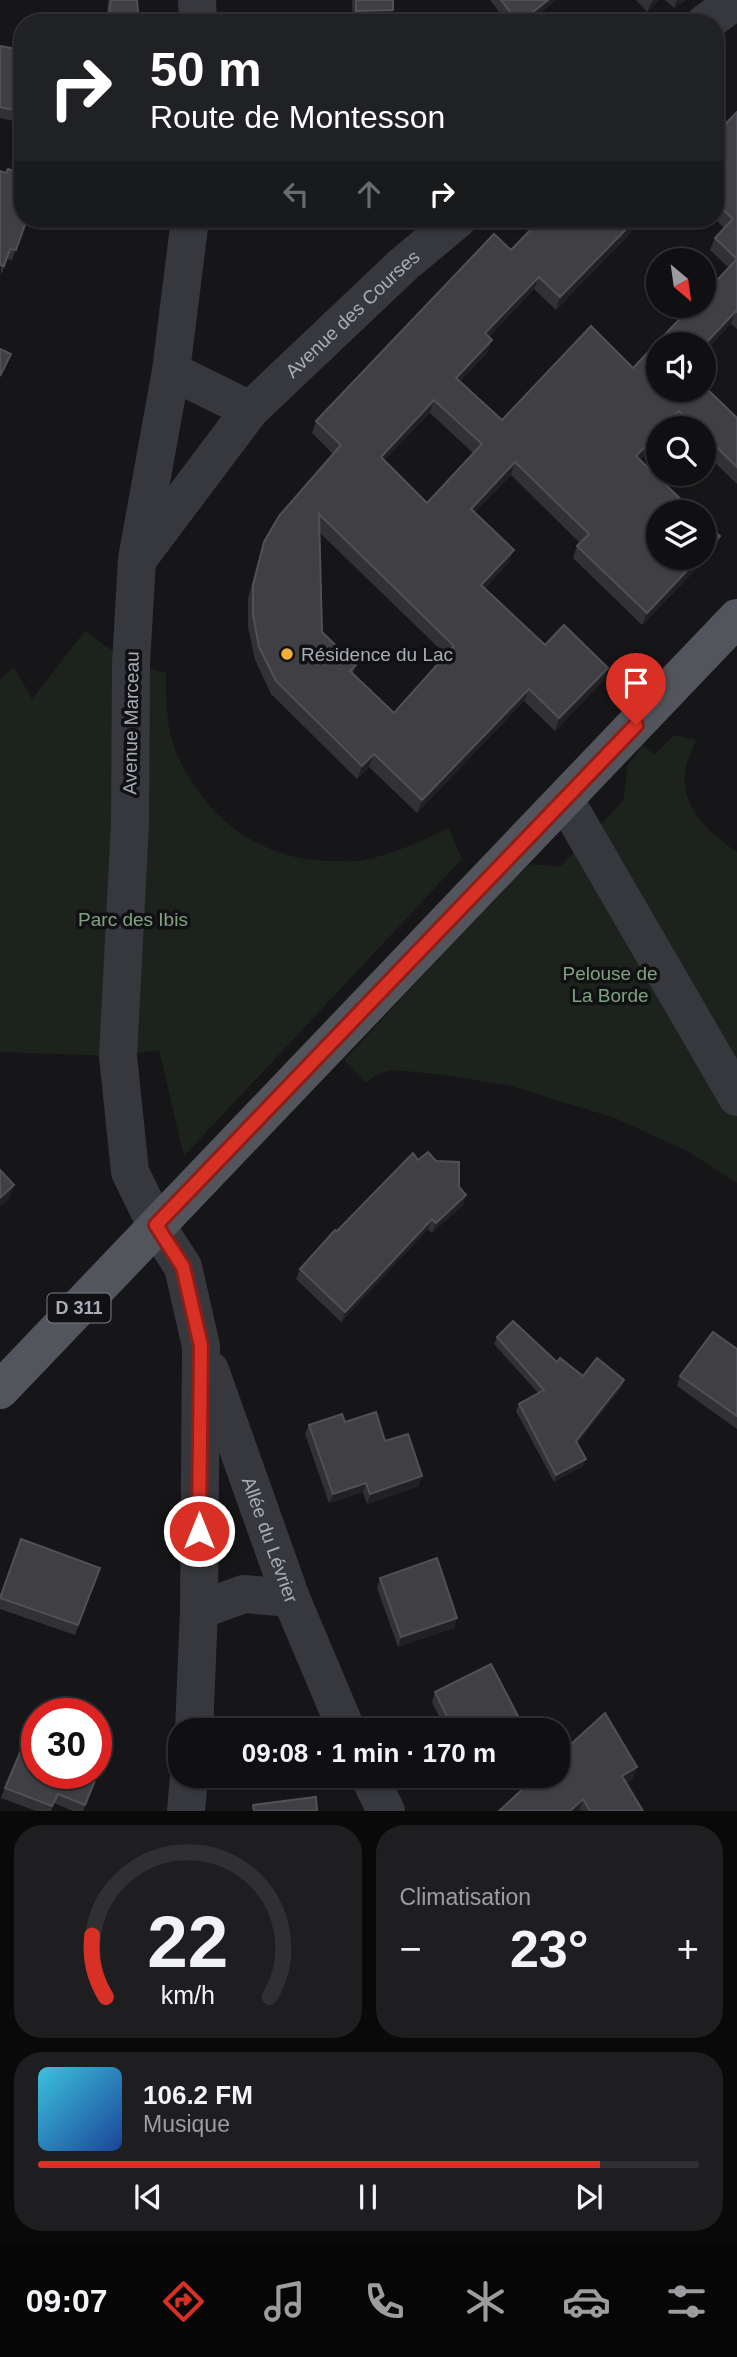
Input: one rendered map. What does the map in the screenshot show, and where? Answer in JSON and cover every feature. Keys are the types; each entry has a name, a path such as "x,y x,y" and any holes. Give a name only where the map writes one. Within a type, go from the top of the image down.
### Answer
{"main road":[{"name":"D 311","path":"0,1390 737,618"}],"street":[{"path":"718,14 737,0"},
{"name":"Avenue Marceau","path":"189,228 171,371 137,559 131,664 130,824 118,1056 131,1172 156,1225 183,1267 201,1346"},
{"name":"Avenue des Courses","path":"137,559 250,410 404,264 447,228"},
{"path":"171,371 250,410"},
{"path":"565,800 737,1097"},
{"path":"195,1718 199,1610 201,1346"},
{"name":"Allée du Lévrier","path":"201,1346 291,1598 342,1718"},
{"path":"199,1610 244,1594 291,1598"},
{"path":"186,1811 188,1788"},
{"path":"375,1788 386,1811"}],"green space":[{"name":"Parc des Ibis","path":"85,631 131,664 166,673 168,723 176,752 203,798 220,817 240,833 262,845 311,860 361,861 397,851 449,828 462,859 184,1156 159,1050 118,1056 0,1052 0,680 14,667 32,699"},
{"name":"Pelouse de La Borde","path":"674,735 696,740 686,766 685,780 691,806 706,827 737,852 737,1183 689,1152 615,1118 508,1085 395,1070 380,1073 366,1082 344,1060 515,877 531,864 560,867 623,801 628,765 643,745 654,755"}],"building":[{"path":"111,0 137,0 138,14 109,14"},
{"path":"356,0 393,0 393,10 356,11"},
{"path":"501,0 548,0 530,14 512,14"},
{"path":"0,46 14,48 14,110 0,107"},
{"path":"737,112 737,259 715,238 733,219 724,211 724,126"},
{"path":"8,169 14,171 14,228 24,228 16,250 10,249 4,266 0,265 0,171 6,173"},
{"path":"532,228 627,228 560,297 539,277 485,333 492,340 456,378 502,420 591,326 633,368 646,354 646,402 716,402 716,398 737,418 737,467 716,447 716,416 684,416 679,411 675,416 646,416 646,446 636,456 646,466 646,486 667,486 682,500 646,500 646,570 688,570 647,613 577,546 589,534 515,462 471,509 514,550 481,585 545,645 564,625 608,668 559,718 529,689 422,800 374,754 362,766 276,681 259,647 253,615 253,585 264,542 279,516 341,445 316,421 494,234 511,250","holes":["434,400 482,444 427,503 381,457","319,514 454,646 394,713 350,671 356,665 322,632"]},
{"path":"737,259 736,311 716,332 667,332 681,318 716,318 716,281"},
{"path":"0,349 11,354 0,376"},
{"path":"428,1152 436,1161 459,1162 459,1187 466,1195 436,1223 432,1219 345,1312 300,1269 335,1230 337,1231 413,1153 418,1160"},
{"path":"0,1170 14,1185 0,1198"},
{"path":"513,1321 557,1362 560,1358 583,1376 597,1358 624,1380 576,1441 586,1459 556,1475 519,1404 544,1390 497,1337"},
{"path":"713,1332 737,1349 737,1416 680,1376"},
{"path":"376,1412 385,1441 408,1434 422,1476 370,1494 366,1483 333,1494 309,1425 342,1414 345,1422"},
{"path":"21,1539 100,1568 78,1625 0,1598"},
{"path":"437,1558 457,1618 401,1637 380,1578"},
{"path":"491,1664 519,1718 448,1718 435,1692"},
{"path":"605,1713 637,1767 622,1776 643,1811 590,1811 583,1799 570,1811 499,1811 524,1788 570,1788 570,1745"},
{"path":"21,1750 21,1789 92,1789 85,1805 58,1794 52,1806 5,1788"},
{"path":"316,1797 317,1811 254,1811 253,1805"}],"place":[{"name":"Résidence du Lac","path":"287,654"}],"route":[{"path":"199,1531 201,1346 183,1267 156,1225 636,725"}]}
